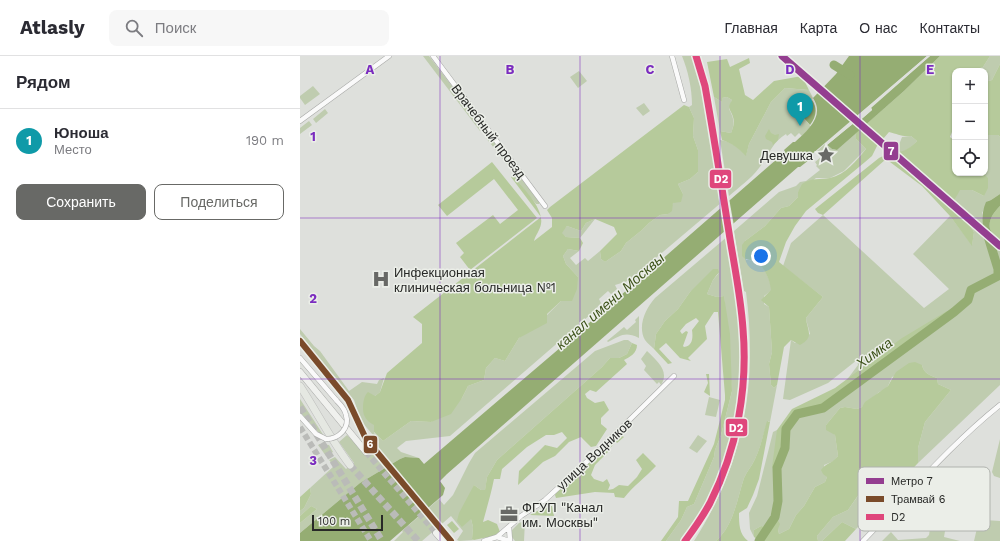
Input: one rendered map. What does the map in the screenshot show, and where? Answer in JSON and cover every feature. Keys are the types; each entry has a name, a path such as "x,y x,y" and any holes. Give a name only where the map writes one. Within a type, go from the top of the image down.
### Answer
{"main road":[{"path":"300,372 366,452"},
{"path":"300,386 316,410 339,451 350,465"},
{"path":"436,533 444,541"}],"street":[{"path":"300,121 389,56"},
{"name":"Врачебный проезд","path":"433,56 544,206"},
{"path":"672,56 684,100"},
{"path":"300,358 346,413 346,425 336,437 326,439 316,434 300,416"},
{"name":"улица Водников","path":"484,541 497,537 544,500 594,455 674,376"},
{"path":"934,467 1000,404"},
{"path":"497,537 510,541 509,527"},
{"path":"864,541 874,531"}],"shaded area":[{"path":"423,56 429,56 484,128 480,131"},
{"path":"682,56 692,56 697,70 711,141 713,141 722,202 631,279 615,285 617,289 611,294 608,291 599,299 601,303 591,314 450,436 406,441 397,448 401,452 419,458 405,457 400,459 360,483 300,533 300,523 317,509 311,506 300,516 300,511 304,508 311,494 310,488 334,466 329,460 335,457 346,469 354,463 339,442 347,435 365,453 379,442 361,421 354,400 300,334 300,329 320,351 349,391 362,382 377,384 379,380 384,378 380,392 375,396 374,433 383,441 411,421 431,422 462,398 468,386 484,380 486,368 495,358 505,361 519,338 547,315 561,301 578,277 566,264 563,256 568,249 579,251 570,258 576,265 585,258 588,261 600,251 601,259 605,262 621,251 626,243 649,223 660,215 668,214 673,203 683,194 678,184 690,179 698,172 698,150 693,136 694,118 689,107 692,105 692,99 688,74"},
{"path":"849,56 927,56 812,154 809,160 798,167 447,474 440,481 445,488 443,495 390,541 300,541 300,533 360,483 405,457 419,458 424,464 581,330 785,152 784,150 810,128 816,117 817,111 813,98 836,74"},
{"path":"930,56 940,56 904,91 837,150 832,149 827,145 855,122 857,123 872,110 871,108"},
{"path":"940,56 990,56 983,67 980,68 952,68 952,132 950,137 952,139 952,176 986,176 988,178 988,188 984,196 972,190 960,190 954,201 974,232 972,246 950,216 922,186 886,159 823,215 818,213 815,209 879,158 908,149 917,141 911,136 902,136 889,132 877,146 872,156 806,211 786,242 779,262 823,297 806,318 809,336 805,342 800,345 791,340 784,347 777,385 774,388 771,385 769,364 772,352 769,307 761,300 771,290 768,279 762,267 756,262 745,259 742,256 742,245 765,226 781,208 789,206 798,197 798,192 802,184 841,174 859,158 866,149 856,139 856,133 904,91"},
{"path":"990,56 1000,56 1000,64 992,80 988,81 988,68 980,68 983,67"},
{"path":"749,58 750,63 739,69 745,95 753,100 774,81 802,76 809,90 785,88 771,102 749,144 746,156 735,146 722,140 720,131 731,133 734,123 734,119 729,108 732,100 727,97 722,98 722,102 714,97 707,62 727,59 730,67"},
{"path":"1000,64 1000,137 998,135 988,135 988,81 992,80"},
{"path":"579,71 587,81 578,88 570,77"},
{"path":"313,86 320,94 305,105 300,96"},
{"path":"785,88 809,90 813,98 805,110 803,117 811,127 802,136 799,133 795,137 791,133 787,136 786,134 781,137 756,172 729,196 720,140 731,143 746,155 749,144 771,102"},
{"path":"714,97 722,102 722,98 727,97 732,100 729,109 733,121 731,133 720,131"},
{"path":"812,100 816,113 810,125 803,117 805,110"},
{"path":"644,103 650,111 643,116 636,108"},
{"path":"684,105 689,107 694,118 693,136 698,150 698,172 690,179 678,184 683,194 681,202 673,203 672,211 668,214 660,215 649,223 626,243 621,251 605,262 601,259 600,251 617,234 614,227 595,219 586,223 581,231 567,226 562,233 566,237 580,238 583,243 579,251 568,249 563,256 566,264 578,277 577,289 572,301 561,301 547,314 547,323 519,338 505,361 495,358 486,368 484,380 468,386 451,414 431,422 411,421 383,441 374,432 374,425 368,421 364,415 364,399 368,392 375,396 380,392 387,373 422,343 422,324 413,317 541,217 541,224 534,241 552,227 552,218 547,210 550,207"},
{"path":"325,109 328,113 316,123 313,119"},
{"path":"309,121 312,125 300,134 300,128"},
{"path":"769,129 771,133 775,135 779,134 778,140 773,145 772,142 766,139 765,136"},
{"path":"856,133 856,139 866,149 844,171 830,178 816,178 798,192 798,197 789,206 781,208 765,226 745,241 746,260 755,261 762,267 772,290 764,296 764,304 769,307 772,352 769,364 771,385 774,388 777,385 770,422 768,421 754,462 744,478 731,520 722,535 716,541 694,541 711,512 725,482 736,452 748,391 750,359 749,326 746,292 744,291 734,231 779,192 796,186 800,182 806,181 820,170 816,166 817,165 815,162 821,157 816,152 825,144 832,149 837,150"},
{"path":"489,135 539,204 536,204 513,176 514,173 486,138"},
{"path":"988,135 998,135 1000,137 1000,194 988,201 982,213 984,230 989,243 1000,251 1000,385 918,463 918,448 925,422 951,390 938,384 937,378 926,372 922,365 892,377 888,386 884,390 879,392 862,407 857,409 845,407 840,408 826,425 835,435 838,456 834,461 824,465 827,477 825,482 815,487 804,506 796,515 789,529 779,534 778,529 761,526 754,530 754,537 750,529 749,513 757,496 773,432 777,430 777,471 785,448 786,429 797,414 823,408 860,371 846,381 858,365 857,360 828,383 790,400 783,399 791,340 795,343 810,334 806,318 823,297 783,266 791,243 823,215 924,308 949,289 913,254 950,216 972,245 974,232 954,201 959,190 972,190 984,196 981,176 988,176"},
{"path":"911,136 917,141 912,147 900,153 897,150 902,137"},
{"path":"492,162 537,218 470,270 460,257 464,253 456,243 493,215 500,224 518,210 494,179 447,216 438,205"},
{"path":"513,176 532,198 541,217 511,177"},
{"path":"1000,194 1000,206 990,222 992,242 989,244 983,228 982,217 984,207 986,202"},
{"path":"1000,206 1000,251 989,244 992,242 990,229 991,219"},
{"path":"595,219 580,238 566,237 561,233 567,226 581,231 586,223"},
{"path":"728,236 737,292 735,293 740,325 741,351 735,419 724,463 707,502 682,541 666,541 681,520 687,507 694,504 714,457 732,391 724,296 717,297 707,294 713,280 719,273 690,292 678,309 665,321 656,334 654,349 645,340 642,323 646,312 655,298"},
{"path":"713,269 718,269 719,272 713,280 707,294 717,297 724,296 730,334 732,391 714,457 694,504 687,507 681,520 666,541 661,541 678,517 679,501 688,501 714,444 725,400 718,312 714,312 705,326 707,339 688,358 691,361 680,358 666,343 659,349 672,363 668,364 654,349 656,334 665,321 678,309 690,292","holes":["696,318 699,321 692,330 691,343 684,347 683,346 688,332 686,331 682,334 680,331 686,324"]},
{"path":"947,311 954,312 823,408 797,414 786,429 785,448 777,468 777,472 772,467 777,430 792,409 835,388 902,338"},
{"path":"639,316 639,338 630,335 623,335 608,342 607,341 624,327 627,330 636,322 635,320"},
{"path":"624,340 628,340 632,343 627,354 619,358 610,358 602,367 497,460 487,477 485,491 474,485 471,519 473,527 472,539 474,540 457,540 463,531 451,516 422,541 394,541 403,532 402,531 439,499 444,505 453,495 475,453 595,351"},
{"path":"632,343 637,345 637,348 629,358 624,360 627,364 596,392 590,390 585,394 587,398 595,403 604,401 609,410 601,418 601,424 607,429 596,446 591,447 581,437 569,442 555,456 543,462 518,485 519,471 545,445 557,448 567,438 562,432 554,435 546,435 527,447 502,469 500,479 494,479 483,522 488,520 497,524 500,532 493,536 474,540 472,539 473,527 471,519 462,527 457,521 459,513 474,485 481,490 485,490 487,477 497,460 602,367 610,358 619,358 627,354"},
{"path":"647,351 661,366 664,375 661,385 659,382 657,384 644,370 646,366 641,359"},
{"path":"915,362 922,365 928,374 937,378 938,384 951,390 925,422 918,448 918,463 914,467 858,467 858,496 848,510 833,517 817,536 818,541 760,541 754,537 754,530 761,526 772,528 777,519 780,524 778,529 779,534 789,529 796,515 804,506 815,487 825,482 827,477 821,470 838,456 835,435 826,430 826,425 840,408 845,407 857,409 862,407 865,402 888,386 896,372 909,363"},
{"path":"706,374 709,374 710,396 704,392 708,383"},
{"path":"709,397 720,400 716,417 705,415"},
{"path":"300,399 324,436 319,433 300,412"},
{"path":"767,421 770,422 759,479 747,508 739,513 739,525 741,532 748,541 716,541 722,535 731,520 744,478 754,462 759,450"},
{"path":"619,434 624,437 617,443 616,442 595,465 591,475 594,479 603,482 607,479 610,485 608,490 619,485 628,486 637,477 642,469 636,460 643,453 656,466 631,489 624,498 615,497 614,493 595,492 556,498 555,495 557,490"},
{"path":"698,435 707,441 697,453 689,448"},
{"path":"1000,439 1000,478 994,476 992,472"},
{"path":"318,445 329,445 333,452 326,456"},
{"path":"310,488 311,494 304,508 300,511 300,497"},
{"path":"858,496 858,527 856,529 842,522 822,541 818,541 817,536 833,517 848,510"},
{"path":"311,506 317,509 300,523 300,516"},
{"path":"552,506 554,516 530,515 541,509 545,509"},
{"path":"990,520 1000,521 1000,541 974,541 976,531 990,531"},
{"path":"452,521 459,529 454,533 447,525"},
{"path":"525,521 524,541 515,541 512,537 512,530 519,523"},
{"path":"842,522 856,529 845,541 822,541"},
{"path":"930,531 945,531 944,537 960,541 882,541 891,532 898,540 926,538 929,535"}],"pier":[{"path":"927,56 930,56 871,107 872,110 857,123 855,122 827,145 825,144"},
{"path":"729,198 734,226 727,231 723,203"}],"waterway":[{"path":"834,65 850,75"},
{"name":"Химка","path":"759,541 775,517 778,501 777,468 785,448 786,429 797,414 823,408 954,312 968,300 971,290 998,276 998,269 987,233"}],"tunnel":[{"path":"300,407 382,541"},
{"path":"300,427 371,541"},
{"path":"366,452 436,533"},
{"path":"350,465 418,541"}],"metro line":[{"name":"7","path":"782,56 1000,246"}],"tram line":[{"name":"6","path":"300,341 348,400 366,439 451,541"}],"transit line":[{"name":"D2","path":"685,541 710,503 727,462 734,440 742,396 744,374 743,329 739,295 705,86 696,56"}],"place":[{"name":"Юноша","path":"800,126"},
{"name":"Девушка","path":"826,155"},
{"name":"Инфекционная клиническая больница №1","path":"381,279"},
{"name":"ФГУП \"Канал им. Москвы\"","path":"509,514"}],"water label":[{"name":"канал имени Москвы","path":"610,301"}]}
